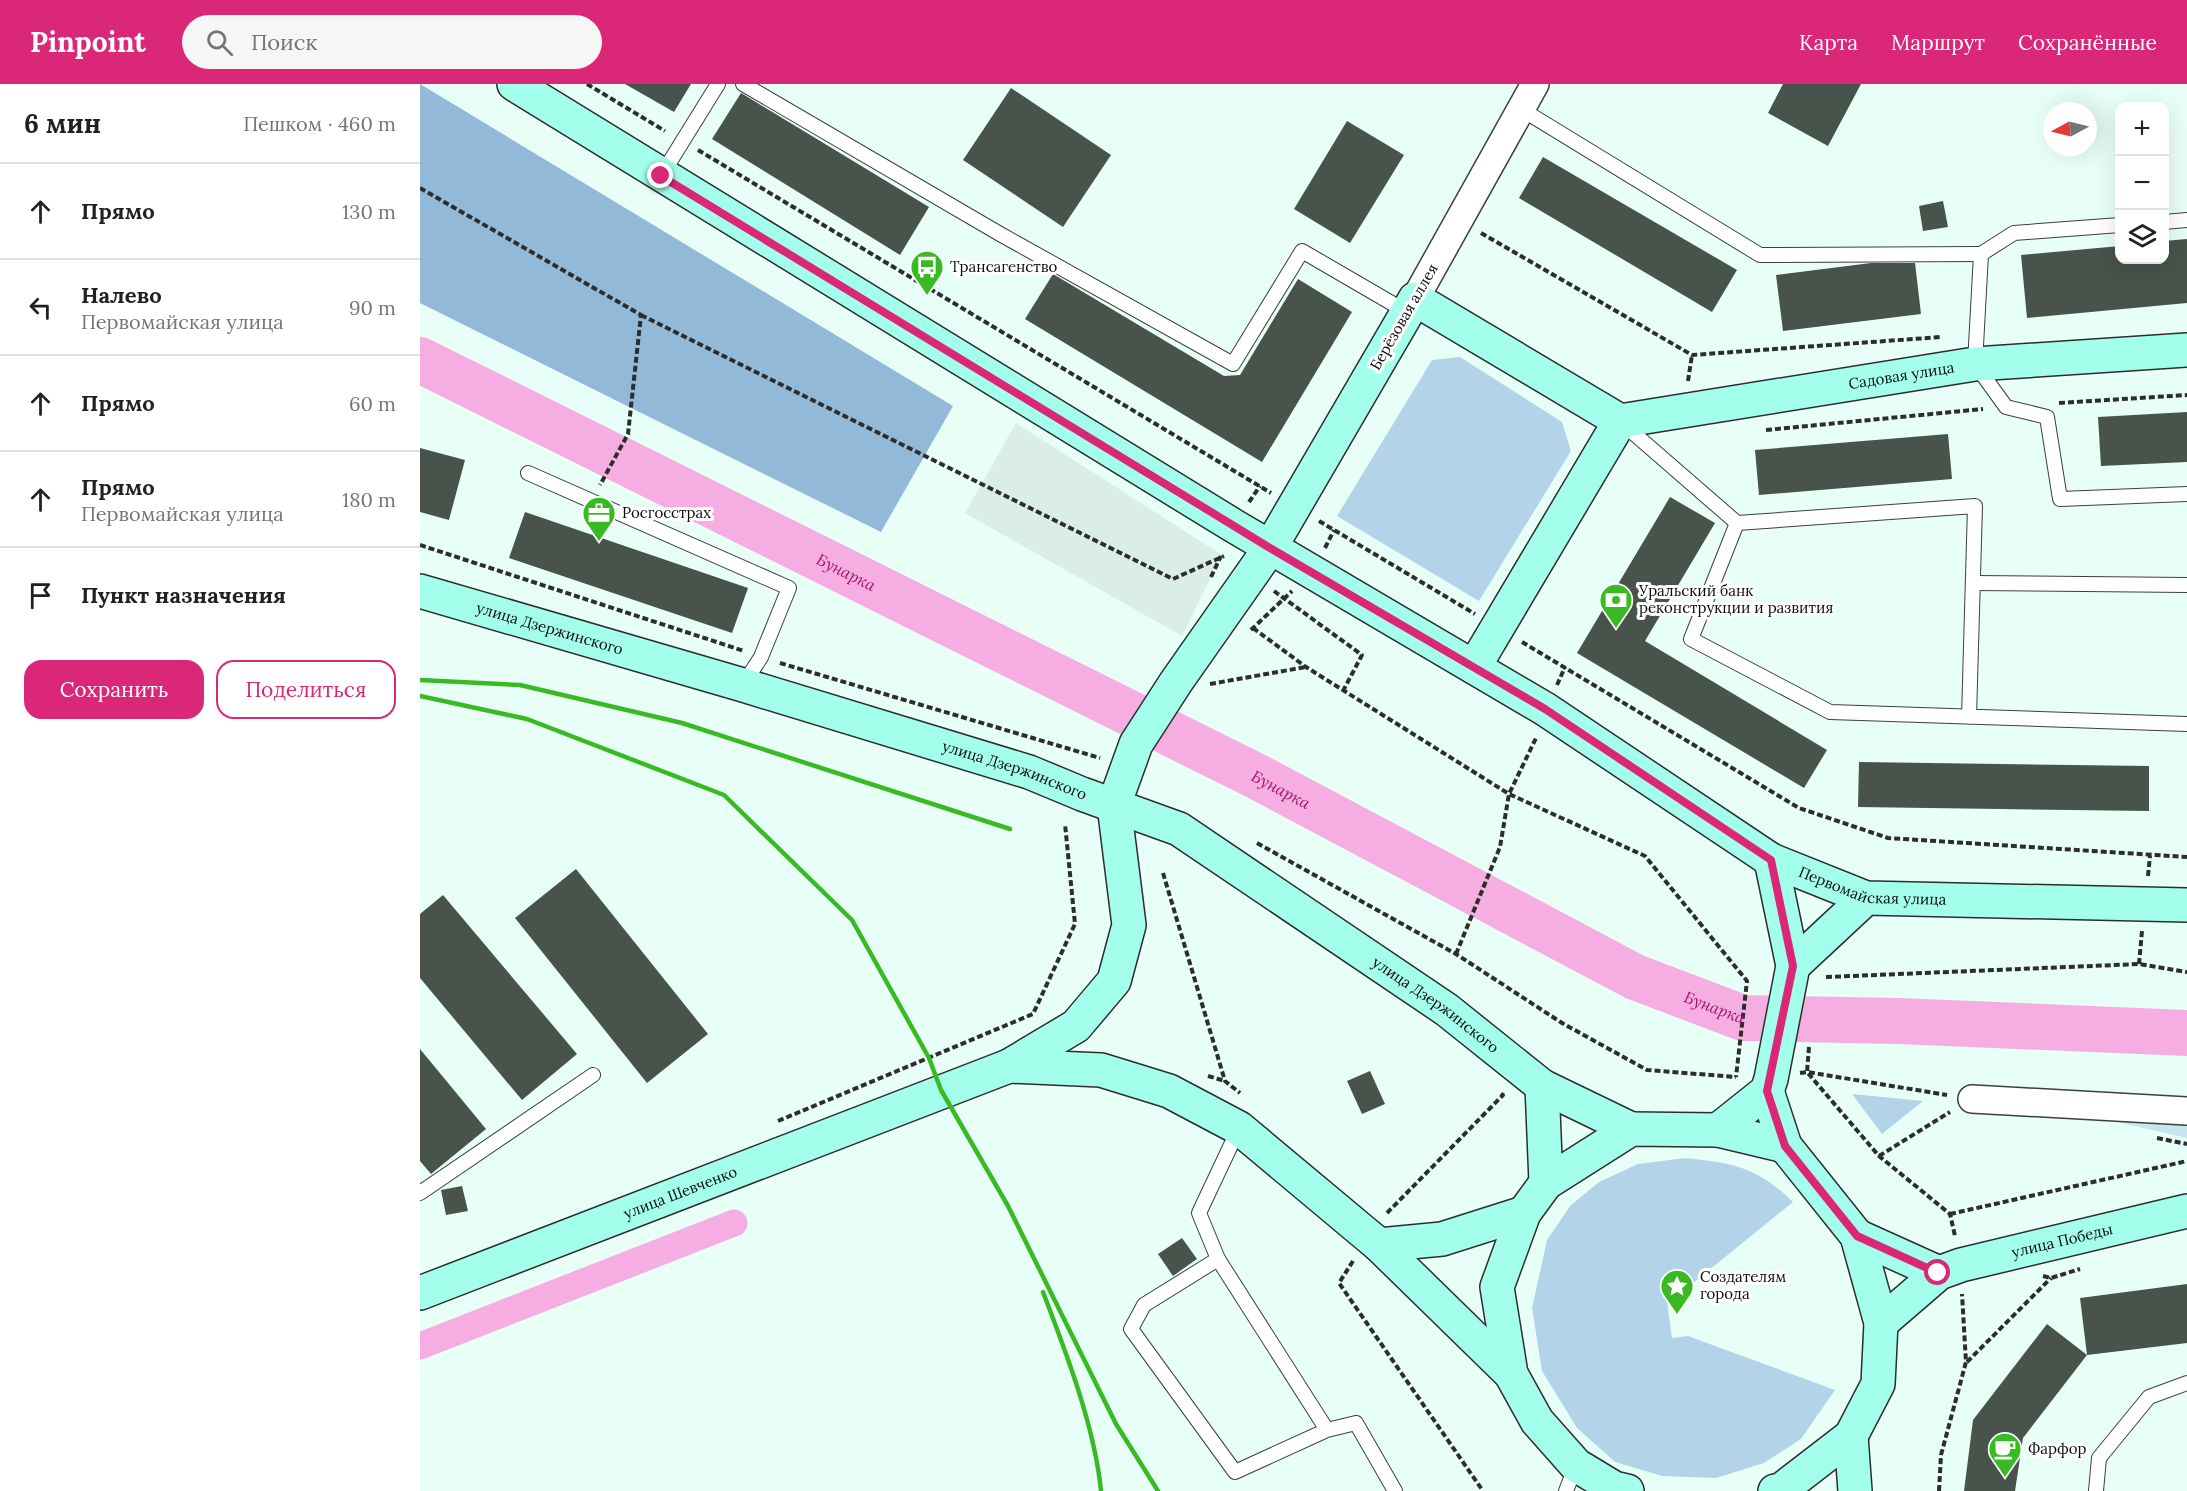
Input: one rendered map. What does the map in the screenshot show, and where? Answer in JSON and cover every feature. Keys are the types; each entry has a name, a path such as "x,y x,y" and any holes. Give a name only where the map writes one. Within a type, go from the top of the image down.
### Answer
{"main road":[{"path":"514,84 1228,540 1270,548"},
{"path":"1411,306 1620,422 1515,633 1474,667"},
{"name":"Берёзовая аллея","path":"1114,805 1136,744 1176,682 1270,548 1411,306"},
{"name":"Садовая улица","path":"1620,422 1975,364 2187,350"},
{"name":"Первомайская улица","path":"1270,548 1545,709 1771,860 1866,898 2187,905"},
{"name":"улица Дзержинского","path":"420,591 743,685 1029,772 1179,829 1447,1010 1542,1086 1631,1129"},
{"path":"1009,1066 1076,1026 1114,981 1129,925 1114,805"},
{"path":"1771,860 1799,976"},
{"path":"1780,1491 1851,1436 1878,1384 1881,1323 1857,1236 1785,1146 1767,1091 1799,976 1866,898"},
{"path":"1009,1066 1101,1070 1169,1091 1239,1128 1379,1231 1511,1374 1571,1478 1627,1491"},
{"name":"улица Шевченко","path":"420,1293 941,1090 1009,1066"},
{"path":"1542,1086 1546,1183"},
{"path":"1718,1130 1767,1091"},
{"path":"1511,1374 1497,1287 1524,1213 1546,1183 1631,1129 1718,1130 1785,1146"},
{"name":"улица Победы","path":"1950,1269 2187,1211"},
{"path":"1379,1231 1442,1239 1524,1213"},
{"path":"1857,1236 1950,1269"},
{"path":"1881,1323 1950,1269"},
{"path":"1851,1436 1855,1491"}],"street":[{"name":"Берёзовая аллея","path":"1411,306 1535,84"},
{"path":"1972,1099 2187,1111"}],"lane":[{"path":"661,176 718,84"},
{"path":"743,84 1000,234 1233,364 1302,251 1411,306"},
{"path":"1521,109 1760,255 1981,254 2014,233 2115,225"},
{"path":"2169,222 2187,220"},
{"path":"1981,254 1975,364 2006,407 2047,417 2060,500 2187,494"},
{"path":"1620,422 1737,523 1975,506 1969,717"},
{"path":"528,473 789,588 761,657 743,685"},
{"path":"1737,523 1691,639 1830,712 2187,724"},
{"path":"1973,583 2187,585"},
{"path":"420,1193 593,1075"},
{"path":"1239,1128 1199,1213 1218,1259 1327,1430"},
{"path":"1218,1259 1144,1305 1131,1329 1235,1472 1327,1430 1356,1423 1395,1491"},
{"path":"2096,1491 2098,1458 2149,1397 2187,1383"}],"path":[{"path":"587,84 1294,507 1515,633 1565,668 1799,808 1888,838 2187,857"},
{"path":"420,189 640,315 1173,579 1228,540"},
{"path":"1459,220 1692,355"},
{"path":"606,476 628,434 640,315"},
{"path":"2051,404 2187,395"},
{"path":"1761,430 2006,407"},
{"path":"1207,585 1228,540 1260,486"},
{"path":"1245,636 1312,573 1334,530"},
{"path":"1228,540 1251,575 1362,655 1343,691"},
{"path":"1253,628 1343,691 1509,794 1645,856 1747,981 1736,1077"},
{"path":"1209,684 1306,667"},
{"path":"1456,954 1500,847 1509,794 1537,737 1545,709 1565,668"},
{"path":"776,1122 1033,1014 1075,924 1065,824"},
{"path":"1163,873 1225,1081 1243,1096"},
{"path":"1799,976 2139,964 2187,972"},
{"path":"1807,1072 1972,1099"},
{"path":"1483,1491 1339,1283 1379,1231 1503,1095 1494,1088"},
{"path":"1879,1156 1972,1099"},
{"path":"1950,1214 2187,1161"},
{"path":"1379,1205 1379,1231"},
{"path":"1939,1491 1941,1455 1966,1362 1950,1269"},
{"path":"1966,1362 2051,1278"}],"shaded area":[{"path":"420,84 953,406 881,532 420,303"},
{"path":"1460,357 1562,422 1571,451 1479,601 1337,516 1432,360"},
{"path":"1016,423 1222,555 1182,636 965,513"},
{"path":"1852,1094 1923,1101 1882,1134"},
{"path":"2082,1114 2187,1116 2187,1138"},
{"path":"1685,1158 1717,1162 1744,1169 1768,1181 1793,1202 1682,1292 1666,1294 1672,1338 1688,1336 1835,1390 1801,1439 1764,1463 1716,1478 1662,1476 1615,1462 1577,1428 1542,1371 1532,1308 1547,1240 1571,1205 1599,1182 1638,1164"}],"building":[{"path":"625,84 691,84 674,112"},
{"path":"1783,84 1861,84 1828,146 1768,113"},
{"path":"1011,88 1111,155 1063,227 963,160"},
{"path":"741,93 929,207 900,255 712,139"},
{"path":"1347,121 1404,155 1350,243 1294,209"},
{"path":"1543,157 1737,270 1712,312 1519,198"},
{"path":"1943,201 1948,227 1923,231 1919,206"},
{"path":"2187,239 2187,303 2027,318 2021,255 2115,246 2115,264 2169,264 2169,241"},
{"path":"1871,263 1915,263 1921,314 1783,331 1776,275"},
{"path":"1053,274 1224,376 1240,375 1298,279 1352,312 1262,462 1025,319"},
{"path":"2187,412 2187,462 2101,466 2098,417"},
{"path":"1948,434 1952,479 1759,495 1755,450"},
{"path":"420,448 465,460 449,520 420,512"},
{"path":"1670,497 1715,523 1645,641 1827,750 1804,788 1577,653"},
{"path":"525,512 748,588 732,633 509,558"},
{"path":"1859,762 2149,766 2149,811 1858,807"},
{"path":"576,869 708,1034 647,1083 515,918"},
{"path":"443,895 577,1054 522,1100 420,978 420,914"},
{"path":"420,1049 486,1129 431,1174 420,1161"},
{"path":"1370,1071 1385,1104 1362,1114 1347,1081"},
{"path":"462,1186 468,1211 446,1215 441,1190"},
{"path":"1182,1238 1197,1259 1173,1276 1158,1254"},
{"path":"2187,1284 2187,1343 2087,1355 2080,1298"},
{"path":"2047,1324 2087,1355 2023,1438 2015,1491 1964,1491 1973,1420"}],"waterway":[{"name":"Бунарка","path":"420,360 1254,775 1635,977 1743,1018 1899,1021 2187,1033"},
{"path":"420,1346 734,1223"}],"railway":[{"path":"420,680 520,685 682,723 1010,829"},
{"path":"420,696 527,719 724,795 852,920 929,1058 941,1090 1008,1206 1116,1424 1158,1491"},
{"path":"1043,1292 1086,1416 1101,1491"}],"place":[{"name":"Трансагенство","path":"927,296"},
{"name":"Росгосстрах","path":"599,542"},
{"name":"Уральский банк реконструкции и развития","path":"1616,629"},
{"name":"Создателям города","path":"1677,1315"},
{"name":"Фарфор","path":"2005,1478"}],"route":[{"path":"661,176 1270,548 1545,709 1771,860 1793,966 1767,1091 1785,1146 1857,1236 1938,1273"}]}
